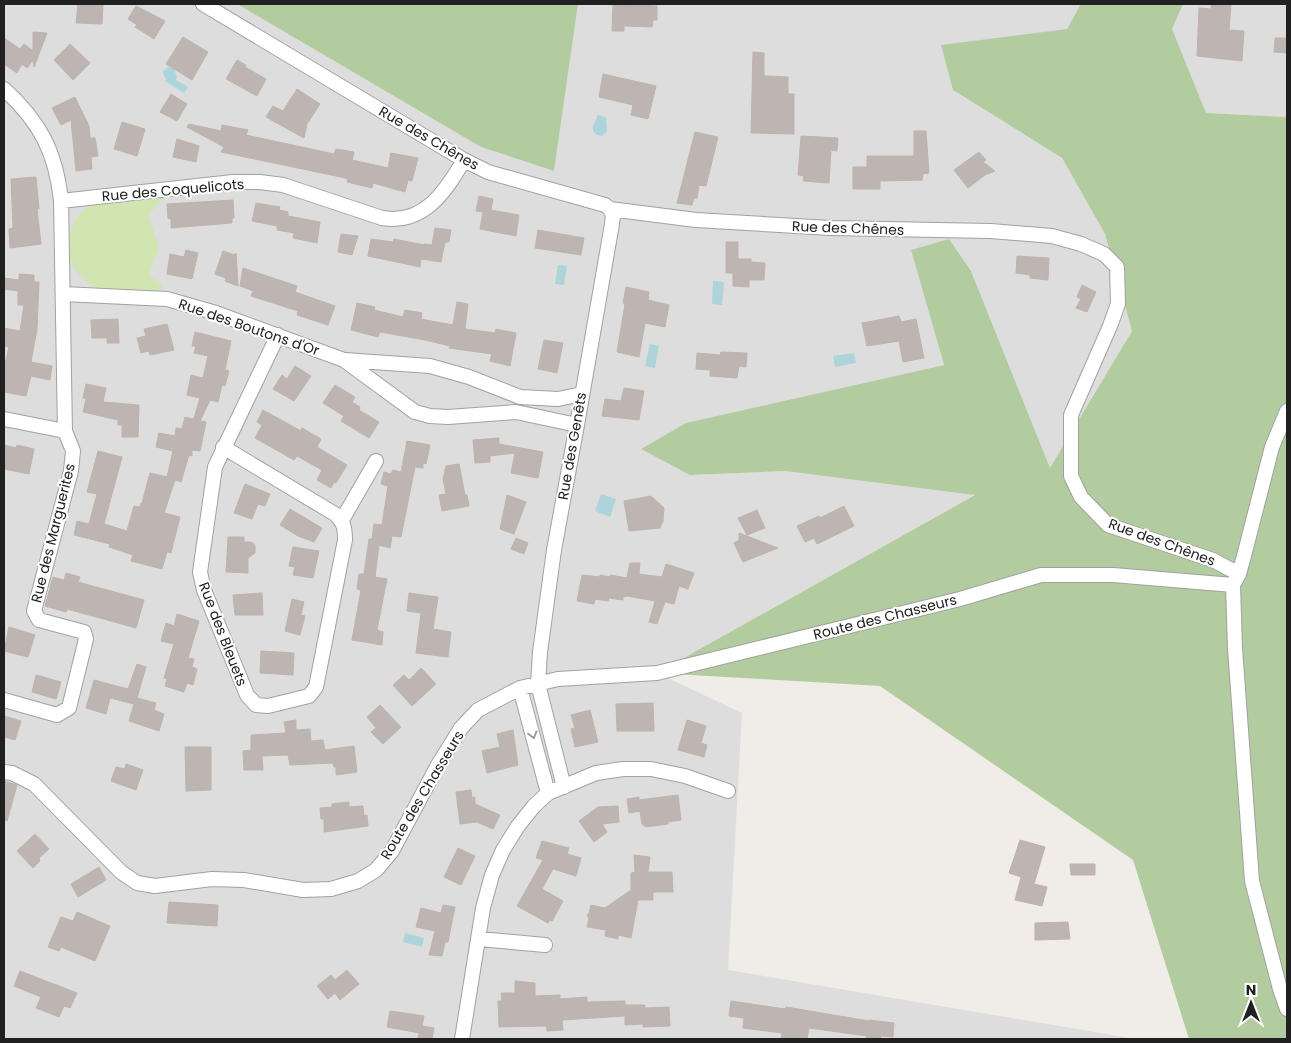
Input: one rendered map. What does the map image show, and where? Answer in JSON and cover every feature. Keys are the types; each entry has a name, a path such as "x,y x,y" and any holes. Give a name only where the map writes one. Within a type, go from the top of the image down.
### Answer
{"street":[{"name":"Rue des Chênes","path":"203,4 464,160 488,172 610,208 705,221 831,228 992,231 1052,236 1081,244 1104,254 1116,267 1118,304 1071,415 1071,476 1081,497 1108,525 1213,560 1236,580"},
{"name":"Rue des Marguerites","path":"4,89 28,114 44,136 54,158 61,201 65,431 73,452 71,471 34,611 39,620 84,632 86,639 69,708 58,715 4,700"},
{"name":"Rue des Coquelicots","path":"61,201 223,183 260,182 283,185 382,218 396,220 411,216 427,207 446,190 464,160"},
{"name":"Rue des Genêts","path":"538,684 540,652 554,550 578,425 612,224 613,216 610,208"},
{"name":"Rue des Boutons d'Or","path":"63,294 167,299 216,313 344,360 430,366 468,377 520,397 558,399 582,394"},
{"name":"Rue des Bleuets","path":"278,336 215,466 200,572 204,590 240,680 247,695 256,705 268,706 309,696 316,687 345,540 342,520"},
{"name":"Rue des Boutons d'Or","path":"344,360 415,412 430,416 448,417 516,412 578,425"},
{"path":"516,412 520,397"},
{"path":"1287,411 1272,447 1236,580 1234,648 1252,881 1287,1009"},
{"path":"4,419 65,431"},
{"path":"223,447 342,520 376,462"},
{"name":"Route des Chasseurs","path":"4,772 12,773 34,784 121,872 137,883 155,886 212,879 244,880 303,890 331,888 358,881 376,870 392,851 438,765 461,728 478,710 520,688 558,679 657,673 960,599 1041,575 1113,575 1236,580"},
{"path":"538,684 564,787"},
{"path":"520,688 548,793"},
{"path":"462,1039 479,939 482,908 492,875 503,850 518,826 534,806 548,793 596,773 624,769 651,769 685,776 728,790"},
{"path":"479,939 545,945"}],"shaded area":[{"path":"4,4 237,4 481,147 554,171 578,4 1287,4 1287,115 1285,117 1206,113 954,91 1062,158 1105,234 1132,331 1050,469 971,271 911,250 944,365 799,398 690,475 785,471 976,494 657,673 742,713 728,970 1136,1039 4,1039"}],"green space":[{"path":"237,4 578,4 554,171 481,147"},
{"path":"1081,4 1183,4 1172,29 1206,113 1285,117 1287,115 1287,1039 1189,1039 1133,860 880,686 657,673 975,495 785,471 690,475 641,449 686,423 944,365 911,250 949,239 971,271 1050,468 1132,331 1105,234 1062,158 953,90 941,45 1067,29"},
{"path":"156,195 164,198 148,215 159,246 149,275 162,285 161,291 114,291 89,284 74,267 68,247 72,226 78,217 95,203"}],"water":[{"path":"168,67 174,69 177,77 176,80 188,87 184,93 165,81 163,71"},
{"path":"598,115 606,117 607,131 602,136 597,135 593,131"},
{"path":"558,265 567,266 564,285 555,284"},
{"path":"713,281 724,282 722,305 712,304"},
{"path":"650,344 659,346 655,368 645,366"},
{"path":"854,353 856,363 835,367 833,356"},
{"path":"601,494 616,499 610,517 595,511"},
{"path":"405,933 424,938 422,947 403,942"}],"building":[{"path":"78,4 103,4 102,24 76,23"},
{"path":"613,4 657,6 657,20 653,20 652,27 624,26 624,31 612,31"},
{"path":"1211,4 1231,4 1229,30 1244,31 1242,61 1197,56 1199,8 1211,9"},
{"path":"136,6 165,21 154,39 135,27 137,25 128,19"},
{"path":"33,32 47,33 34,67 33,60 27,68 22,64 17,73 4,64 4,38 20,49 24,44 33,51"},
{"path":"183,37 208,52 192,80 166,64"},
{"path":"1275,38 1287,38 1287,53 1274,52"},
{"path":"70,44 90,63 73,80 54,60"},
{"path":"753,52 764,53 764,76 788,77 788,94 794,94 794,134 751,133"},
{"path":"237,60 266,79 257,96 226,79"},
{"path":"603,74 656,86 648,119 631,115 633,105 599,97"},
{"path":"297,89 320,104 307,124 304,138 266,117 273,106 283,111"},
{"path":"171,94 187,104 177,121 160,112"},
{"path":"75,97 89,126 90,138 95,138 98,156 91,157 92,169 76,171 71,120 61,125 52,108"},
{"path":"122,122 145,129 137,156 114,149"},
{"path":"189,124 221,131 222,125 248,130 246,135 334,154 336,149 354,152 352,160 388,168 391,153 418,158 412,181 408,180 405,192 373,183 372,188 347,182 348,179 341,177 221,152 224,147 187,127"},
{"path":"914,131 926,131 929,173 923,174 922,180 880,181 880,189 853,189 853,167 867,167 867,156 914,156"},
{"path":"695,132 718,137 706,186 699,185 697,198 694,198 692,205 677,203"},
{"path":"801,136 838,138 837,151 831,150 829,183 803,181 804,176 798,175"},
{"path":"177,139 199,146 196,162 173,157"},
{"path":"979,152 986,160 983,162 995,171 985,175 968,188 954,170"},
{"path":"36,177 41,244 10,248 9,229 13,228 11,179"},
{"path":"479,196 493,199 491,210 519,215 516,236 480,229 483,212 476,211"},
{"path":"233,200 234,218 232,218 232,223 171,228 167,204"},
{"path":"256,203 280,207 279,210 288,212 288,216 320,222 317,243 293,238 294,233 277,230 277,226 252,221"},
{"path":"435,228 451,230 449,242 445,242 441,262 421,259 420,267 368,256 371,239 393,242 394,239 432,245"},
{"path":"538,230 584,238 581,255 535,248"},
{"path":"341,234 358,236 352,255 338,252"},
{"path":"726,242 738,242 738,259 751,259 751,262 765,263 764,280 749,280 749,287 733,286 733,273 726,273"},
{"path":"186,250 198,253 192,279 167,274 170,254 184,257"},
{"path":"223,251 235,255 236,253 238,286 225,281 226,278 215,274"},
{"path":"1017,256 1049,258 1048,280 1030,278 1030,275 1016,273"},
{"path":"243,268 297,286 295,292 335,306 328,325 297,315 298,311 251,296 253,291 240,286"},
{"path":"19,274 34,275 34,282 39,282 37,329 31,362 52,366 50,380 31,376 26,396 4,392 4,368 9,347 4,346 4,328 20,331 24,305 18,305 18,291 4,289 4,278 19,280"},
{"path":"1082,285 1096,292 1087,312 1076,308 1081,299 1077,297"},
{"path":"626,287 649,292 648,300 669,305 665,327 645,323 639,357 617,352"},
{"path":"457,302 468,304 465,329 495,333 496,329 516,333 510,366 490,361 492,354 449,348 450,346 425,340 380,332 378,337 351,330 357,303 375,307 374,310 403,317 405,310 422,313 421,319 453,325"},
{"path":"899,316 901,322 916,319 924,358 903,362 899,341 867,346 862,323"},
{"path":"118,319 119,343 107,343 107,338 92,338 91,320"},
{"path":"167,324 174,350 150,355 149,351 141,353 137,338 146,336 144,329"},
{"path":"195,332 231,341 225,370 229,371 225,386 222,385 218,402 210,400 200,421 206,422 200,451 192,450 192,456 189,455 181,482 175,480 164,513 180,517 171,553 167,552 162,569 131,561 133,555 109,547 110,544 74,535 77,521 89,524 97,494 87,492 98,451 122,457 104,524 127,531 134,506 140,507 142,503 150,473 167,477 173,451 156,447 159,433 175,436 176,428 182,429 185,417 198,420 194,418 200,398 187,395 191,375 203,378 208,356 194,353 196,346 192,346"},
{"path":"544,340 563,343 557,373 538,369"},
{"path":"721,352 747,353 746,367 739,366 737,378 710,376 710,370 696,369 697,353 720,355"},
{"path":"295,366 311,376 294,401 273,389 282,375 287,379"},
{"path":"86,384 106,388 103,402 139,405 138,437 122,437 122,425 118,425 118,420 83,412 86,399 83,398"},
{"path":"335,385 355,397 352,402 360,407 359,410 379,422 369,438 341,421 344,416 323,403"},
{"path":"624,388 644,391 639,420 602,416 605,399 621,401"},
{"path":"263,410 301,431 302,428 321,439 317,447 347,465 331,488 317,480 322,470 297,456 294,460 255,438 262,425 257,422"},
{"path":"499,438 499,444 543,452 538,478 511,473 515,453 490,456 490,462 475,463 473,440"},
{"path":"407,441 430,445 426,464 423,463 423,468 415,467 401,537 392,536 390,548 379,545 375,577 387,579 377,630 383,632 382,645 352,640 361,590 357,589 359,574 364,574 369,539 372,539 374,524 382,525 388,486 381,484 384,472 391,474 393,470 401,472"},
{"path":"4,445 16,448 17,445 34,449 29,474 4,469"},
{"path":"459,464 469,506 442,511 439,495 446,494 443,479 446,466"},
{"path":"245,484 270,494 265,506 258,504 252,519 234,513"},
{"path":"507,495 526,502 514,534 500,529"},
{"path":"651,496 664,508 663,521 660,528 629,531 624,501"},
{"path":"844,506 854,526 817,544 814,538 805,542 797,526 819,516 820,518"},
{"path":"290,509 322,528 314,542 298,536 280,525"},
{"path":"757,510 765,528 747,535 738,518"},
{"path":"739,533 778,548 743,562 734,543 739,540"},
{"path":"228,537 244,537 244,542 251,542 255,545 255,553 248,558 248,573 226,572"},
{"path":"516,538 528,543 524,554 511,549"},
{"path":"293,547 319,551 313,578 293,575 295,567 289,566"},
{"path":"630,563 640,563 639,574 662,577 666,564 694,573 688,589 679,586 674,604 665,602 657,624 649,622 655,601 627,596 623,597 623,600 609,598 608,601 595,599 594,604 577,601 582,575 610,577 610,575 627,578"},
{"path":"66,573 80,577 78,582 144,600 136,628 67,609 66,612 45,606 53,577 64,580"},
{"path":"262,593 263,615 235,615 233,595"},
{"path":"409,593 438,597 433,629 451,632 448,657 416,653 421,613 407,611"},
{"path":"292,599 304,602 301,615 305,616 300,635 285,631"},
{"path":"177,614 199,621 188,658 194,659 192,667 197,669 193,685 187,683 184,692 165,686 167,679 164,678 174,644 161,641 166,623 174,626"},
{"path":"9,627 35,635 28,657 4,651"},
{"path":"261,651 294,653 293,675 260,673"},
{"path":"137,664 146,667 137,698 156,703 154,710 164,714 159,731 129,721 134,704 110,698 106,714 86,708 94,680 128,689"},
{"path":"421,668 436,684 412,706 393,685 404,675 409,680"},
{"path":"36,675 61,682 56,699 32,692"},
{"path":"653,703 654,731 617,731 616,704"},
{"path":"380,705 401,727 383,744 371,732 376,728 367,717"},
{"path":"590,710 598,742 575,747 571,729 575,728 571,715"},
{"path":"4,716 21,721 15,740 4,737"},
{"path":"296,720 296,730 310,729 311,741 323,740 325,750 354,746 357,772 336,775 336,767 334,767 333,763 290,765 288,755 262,756 263,770 244,770 243,751 251,750 251,735 286,733 284,722"},
{"path":"687,720 706,726 701,743 707,745 704,757 678,750"},
{"path":"513,730 518,765 487,773 482,751 500,747 497,734"},
{"path":"185,747 211,747 211,790 186,791"},
{"path":"126,764 143,770 136,790 111,781 116,767 125,769"},
{"path":"4,781 17,785 7,821 4,820"},
{"path":"471,790 472,798 475,797 475,804 500,815 493,829 477,822 460,824 456,792"},
{"path":"678,795 681,820 646,827 642,824 640,811 629,813 627,799 639,797 639,800"},
{"path":"349,802 349,807 363,806 364,816 367,815 368,826 324,832 324,819 321,819 320,808"},
{"path":"618,806 619,822 602,824 607,832 594,842 579,821 598,807"},
{"path":"35,834 49,849 39,858 40,861 33,868 17,851"},
{"path":"1020,840 1045,847 1034,884 1047,887 1042,906 1015,900 1021,877 1009,873"},
{"path":"542,841 569,848 567,854 581,858 576,876 553,869 542,889 563,901 552,921 550,920 548,923 517,906 543,860 536,858"},
{"path":"458,848 475,856 461,885 444,877"},
{"path":"634,855 650,857 648,872 672,872 673,892 653,892 653,900 638,900 631,938 618,935 618,939 605,936 606,930 587,927 589,918 587,915 591,905 605,908 631,890 631,873 635,872"},
{"path":"1070,864 1095,864 1095,875 1071,875"},
{"path":"99,867 106,880 78,897 71,884"},
{"path":"169,902 218,905 217,926 167,923"},
{"path":"443,905 455,907 448,942 445,942 442,956 429,955 435,931 416,927 421,908 441,913"},
{"path":"77,912 110,926 95,961 61,947 59,951 48,947 61,917 73,921"},
{"path":"1068,922 1070,939 1035,940 1035,923"},
{"path":"347,970 359,984 340,1000 335,993 328,999 317,986 331,975 335,980"},
{"path":"20,971 77,993 70,1008 64,1006 59,1017 36,1008 41,997 14,986"},
{"path":"515,981 535,983 535,996 560,995 560,999 587,997 587,1002 625,1001 625,1005 645,1005 645,1008 669,1007 670,1026 643,1027 643,1024 625,1025 625,1016 562,1020 563,1030 547,1031 546,1026 499,1027 498,1001 502,1001 501,993 515,993"},
{"path":"731,1001 894,1023 893,1037 881,1036 880,1039 866,1039 867,1036 809,1028 807,1039 781,1039 782,1033 743,1028 744,1018 729,1016"},
{"path":"390,1011 424,1016 422,1026 434,1028 432,1039 418,1038 419,1033 387,1027"}]}
